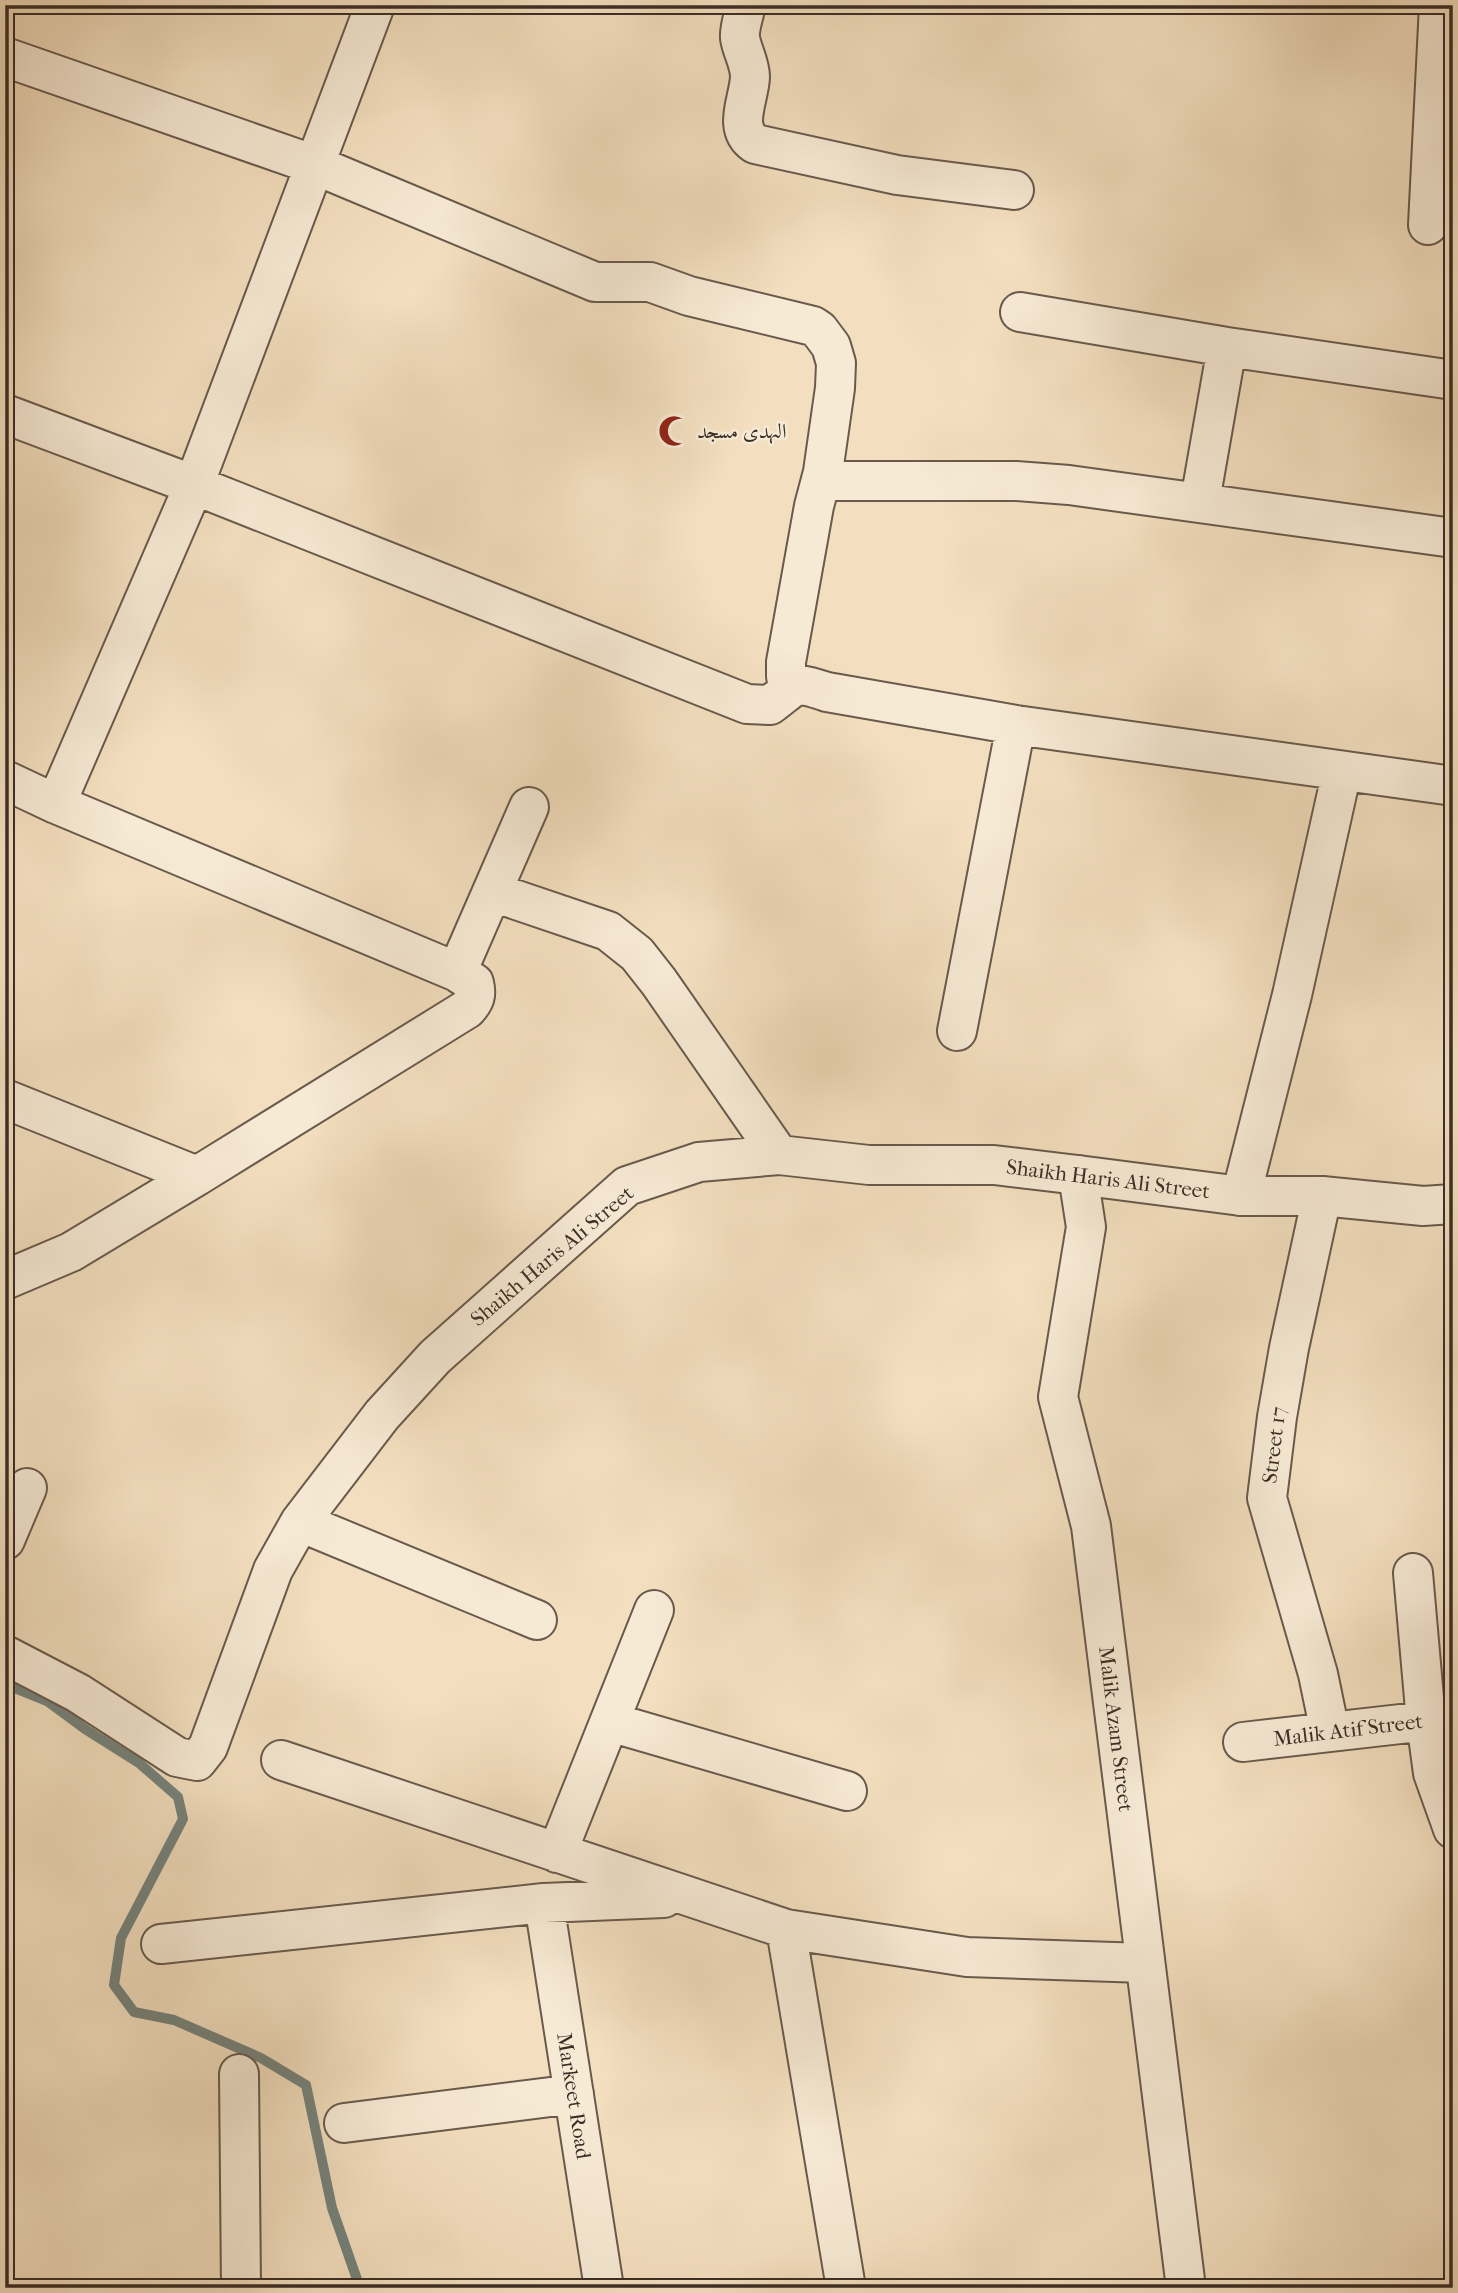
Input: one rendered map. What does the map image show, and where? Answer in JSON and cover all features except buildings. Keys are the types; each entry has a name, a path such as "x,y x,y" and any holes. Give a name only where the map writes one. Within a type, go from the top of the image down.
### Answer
{"street":[{"path":"56,804 194,485 375,5"},
{"path":"746,5 740,38 748,60 750,76 742,120 748,139 755,144 897,175 1014,190"},
{"path":"1428,225 1439,5"},
{"path":"5,57 315,165 595,282 650,282 689,296 813,326 820,330 831,346 836,363 835,388 821,481 786,662 786,677 792,687"},
{"path":"1020,312 1227,347 1453,380"},
{"path":"1200,501 1227,347"},
{"path":"5,414 194,485 747,704 770,705 792,687 802,685 827,692 1016,725 1453,786"},
{"path":"821,481 1016,481 1069,485 1453,538"},
{"path":"957,1031 1016,725"},
{"path":"1241,1196 1292,995 1342,771"},
{"path":"5,780 56,804 457,972 474,983 476,992 475,1001 467,1009 197,1176 71,1252 5,1280"},
{"path":"457,972 529,807"},
{"path":"493,892 608,931 637,954 779,1155"},
{"path":"5,1100 197,1176"},
{"name":"Shaikh Haris Ali Street","path":"5,1655 78,1693 177,1757 197,1761 208,1747 273,1570 300,1522 382,1415 435,1357 627,1186 699,1162 779,1155 869,1165 994,1165 1241,1196 1322,1196 1423,1206 1453,1204"},
{"name":"Malik Azam Street","path":"1078,1175 1086,1227 1058,1397 1091,1526 1186,2288"},
{"name":"Street 17","path":"1322,1196 1289,1348 1267,1498 1318,1674 1330,1732"},
{"path":"5,1540 27,1488"},
{"path":"300,1522 537,1619"},
{"path":"1413,1573 1439,1719 1433,1773 1453,1829"},
{"path":"557,1853 654,1610"},
{"name":"Malik Atif Street","path":"1243,1742 1439,1719"},
{"path":"610,1722 847,1791"},
{"path":"281,1760 786,1929 967,1957 1145,1963"},
{"path":"161,1944 544,1903 687,1896"},
{"name":"Markeet Road","path":"544,1903 604,2288"},
{"path":"786,1929 846,2288"},
{"path":"239,2074 242,2288"},
{"path":"344,2123 574,2094"}],"waterway":[{"path":"5,1684 47,1701 139,1763 178,1797 183,1819 121,1938 114,1985 134,2012 174,2020 261,2058 306,2085 332,2208 360,2288"}],"place":[{"name":"الہدی مسجد","path":"674,431"}]}
